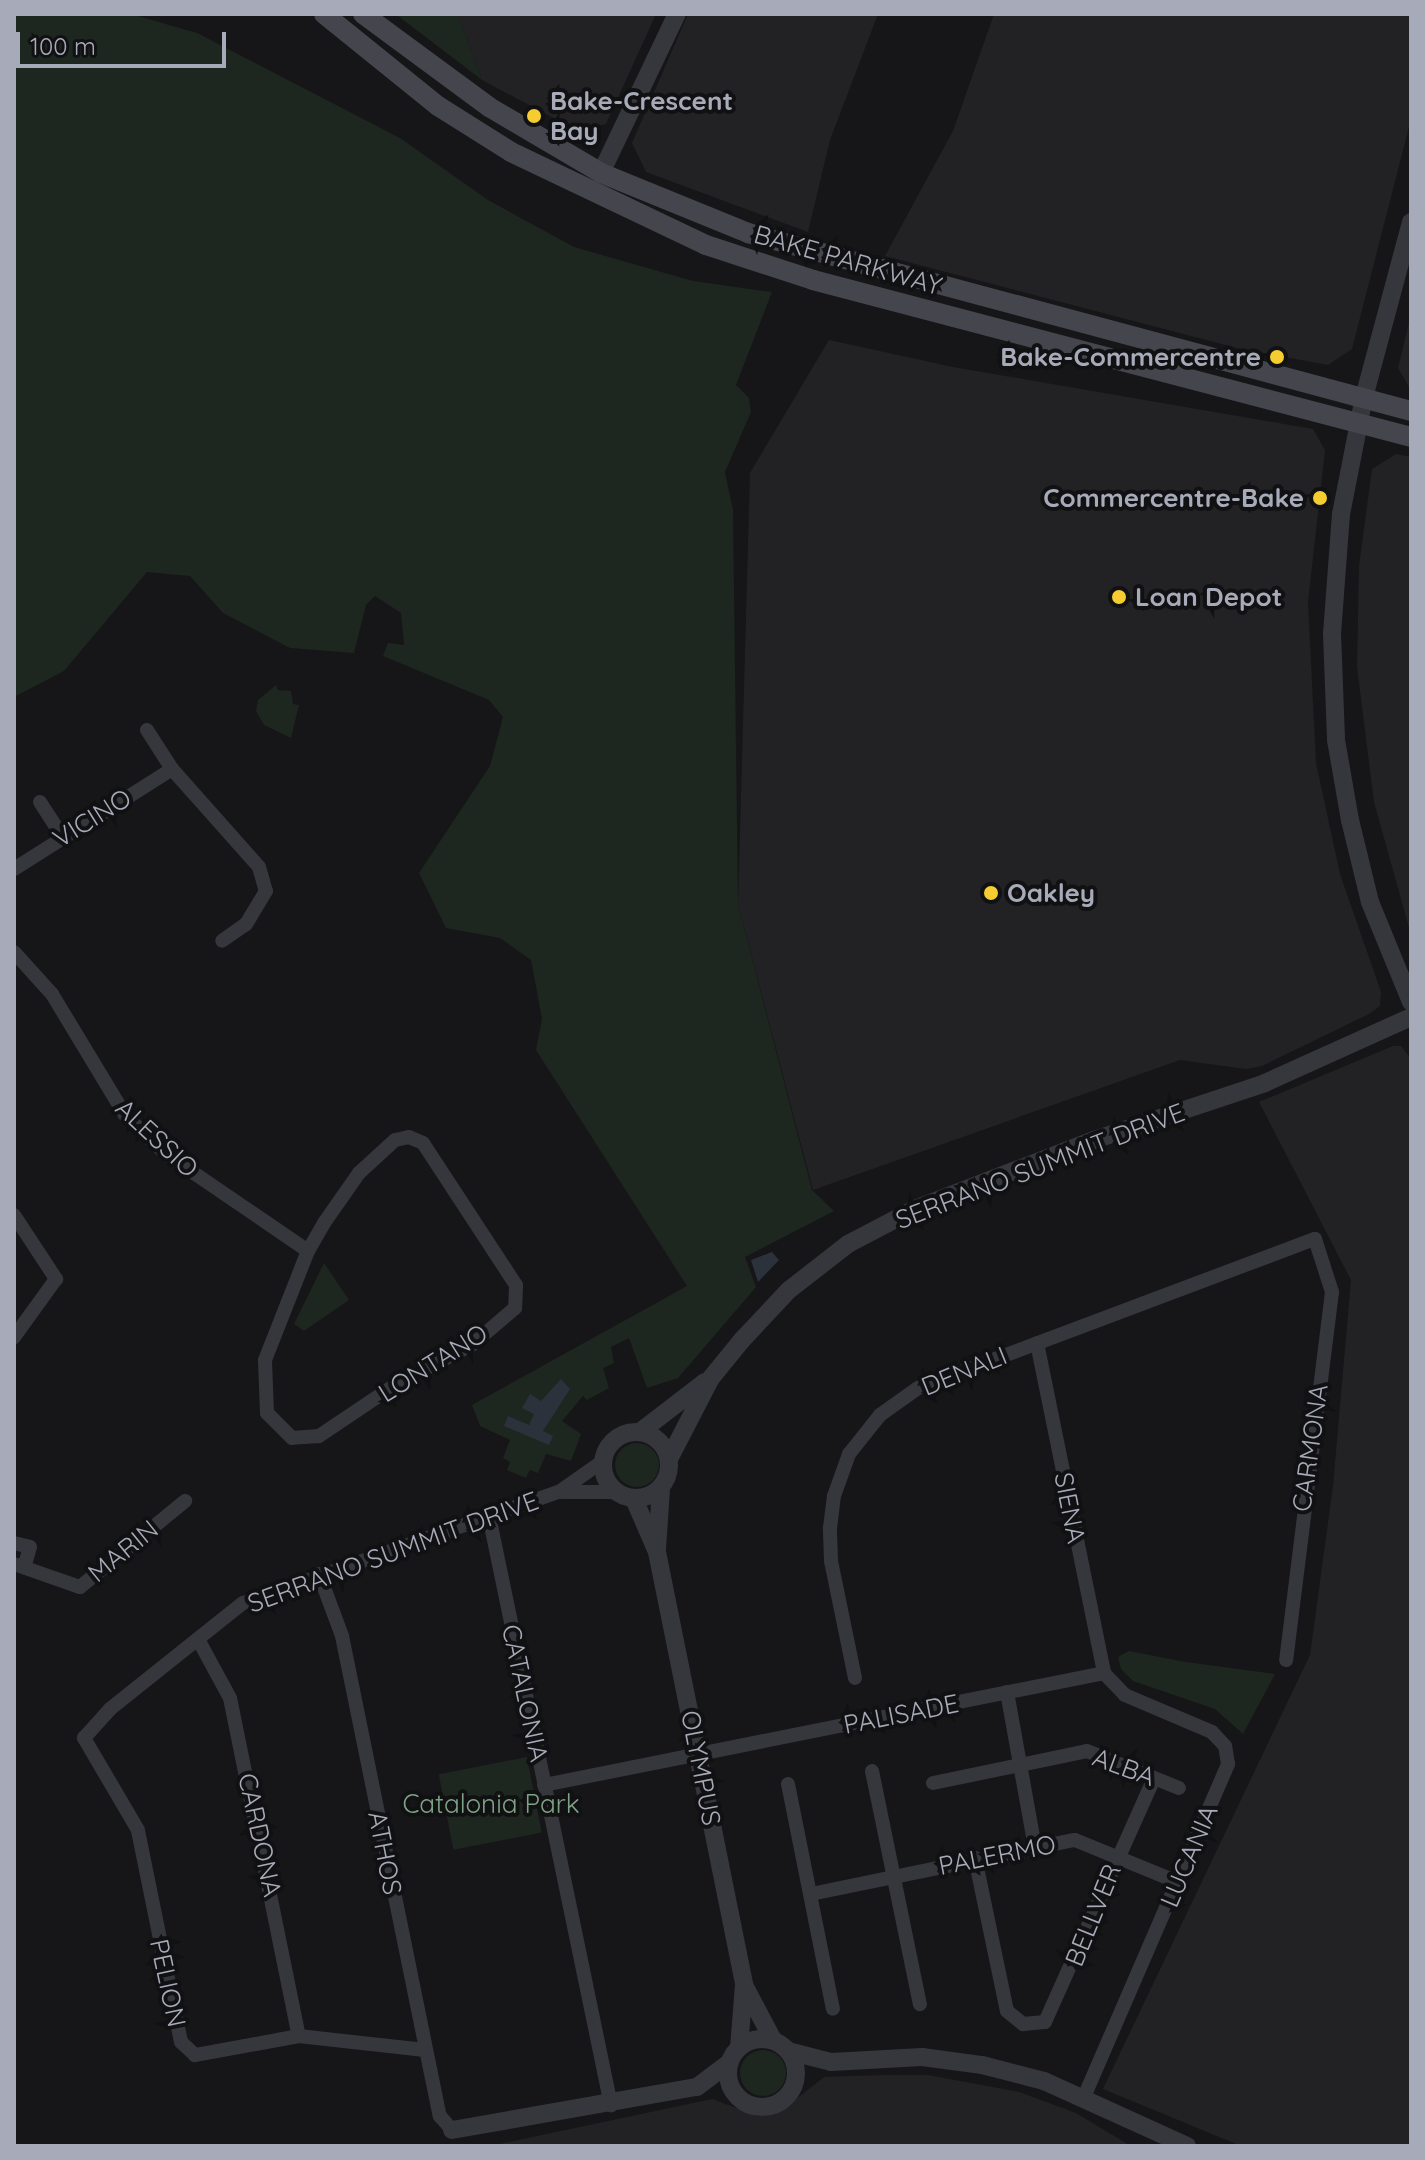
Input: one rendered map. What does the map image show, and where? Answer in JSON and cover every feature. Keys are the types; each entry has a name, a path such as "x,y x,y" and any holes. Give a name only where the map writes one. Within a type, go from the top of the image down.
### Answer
{"main road":[{"name":"BAKE PARKWAY","path":"324,14 414,86 511,152 706,245 813,280 1411,437"},
{"name":"BAKE PARKWAY","path":"363,14 489,107 601,173 748,233 1411,411"},
{"path":"414,86 447,95 565,167 594,177 601,173"}],"street":[{"path":"601,173 677,14"},
{"path":"1411,222 1364,397 1335,573 1336,740 1370,902 1411,1002"},
{"path":"147,730 172,769 259,867 266,891 246,924 222,941"},
{"name":"VICINO","path":"14,869 172,769"},
{"path":"40,802 62,836"},
{"name":"ALESSIO","path":"14,952 52,994 125,1115 166,1154 308,1251"},
{"name":"SERRANO SUMMIT DRIVE","path":"84,1738 110,1709 243,1603 559,1492 603,1461 619,1436 640,1432 711,1378 789,1290 848,1244 915,1209 1094,1140 1265,1083 1411,1017"},
{"name":"LONTANO","path":"409,1137 423,1143 516,1285 515,1308 473,1344 395,1385 319,1436 292,1438 267,1413 265,1360 308,1251 359,1173 395,1140 409,1137"},
{"path":"14,1215 56,1279 14,1337"},
{"name":"DENALI","path":"855,1678 831,1561 830,1528 834,1496 849,1454 870,1425 899,1399 1037,1343 1315,1239"},
{"name":"CARMONA","path":"1286,1660 1332,1292 1315,1239"},
{"name":"SIENA","path":"1037,1343 1104,1673"},
{"name":"SERRANO SUMMIT DRIVE","path":"661,1488 669,1459 711,1378"},
{"path":"640,1432 660,1441 669,1459"},
{"path":"603,1461 604,1475 615,1492"},
{"path":"634,1499 661,1488"},
{"name":"OLYMPUS","path":"657,1552 661,1488"},
{"name":"SERRANO SUMMIT DRIVE","path":"559,1492 615,1492 634,1499"},
{"name":"OLYMPUS","path":"634,1499 657,1552 744,1985 734,2056"},
{"name":"MARIN","path":"20,1564 80,1587 185,1501"},
{"name":"CATALONIA","path":"489,1516 611,2105"},
{"path":"14,1543 30,1547 32,1557 20,1564"},
{"name":"ATHOS","path":"319,1574 342,1636 440,2116 452,2130"},
{"name":"CARDONA","path":"199,1641 230,1698 299,2036"},
{"name":"PALISADE","path":"544,1785 1104,1673"},
{"name":"LUCANIA","path":"1084,2097 1228,1764 1225,1746 1212,1732 1125,1695 1104,1673"},
{"path":"1007,1692 1035,1847"},
{"name":"PELION","path":"84,1738 138,1830 181,2042 195,2055 299,2036 425,2050"},
{"name":"ALBA","path":"933,1783 1087,1751 1179,1788"},
{"path":"872,1771 920,2004"},
{"name":"BELLVER","path":"975,1858 1007,2011 1014,2020 1031,2025 1051,2015 1154,1778"},
{"path":"788,1784 833,2009"},
{"name":"PALERMO","path":"811,1894 975,1858 1075,1840 1178,1882"},
{"name":"OLYMPUS","path":"744,1985 780,2046"},
{"path":"697,2087 755,2040 831,2062 922,2057 982,2065 1084,2097 1187,2146"},
{"path":"780,2046 794,2084"},
{"path":"734,2056 728,2075 737,2096"},
{"path":"452,2130 611,2105 697,2087 737,2096 757,2106 769,2106 794,2084 831,2062"}],"shaded area":[{"path":"458,14 656,14 606,124 576,130 482,80"},
{"path":"688,14 878,14 830,140 808,232 646,172 632,143"},
{"path":"994,14 1411,14 1411,119 1352,349 1328,365 1237,348 885,256 953,131"},
{"path":"1411,315 1411,390 1398,368"},
{"path":"829,340 953,367 1313,429 1325,450 1308,602 1316,763 1340,874 1381,992 1380,1006 1262,1066 1246,1069 1180,1060 813,1190 738,904 750,473"},
{"path":"1396,454 1411,457 1411,935 1374,802 1357,667 1359,566 1372,469"},
{"path":"1393,1046 1401,1046 1411,1059 1411,2146 1241,2146 1103,2089 1310,1655 1333,1486 1351,1280 1259,1102"},
{"path":"772,1252 779,1260 758,1282 751,1260"},
{"path":"561,1379 570,1389 543,1431 553,1436 549,1445 504,1426 508,1416 529,1425 534,1414 522,1408 530,1394 541,1401"},
{"path":"928,2075 1019,2092 1076,2113 1131,2146 490,2146 712,2099 758,2116 781,2111 824,2077"}],"green space":[{"path":"14,14 131,14 197,33 400,138 488,200 574,247 693,281 772,292 736,385 749,398 751,412 725,472 733,510 738,904 812,1190 834,1211 745,1257 756,1287 678,1378 647,1388 629,1338 611,1347 614,1363 603,1368 609,1388 587,1400 583,1396 562,1421 581,1434 571,1461 546,1454 538,1473 530,1470 526,1478 507,1470 510,1462 503,1458 510,1440 480,1426 472,1405 687,1286 536,1050 542,1019 531,960 500,938 446,928 419,873 490,766 503,717 489,700 383,656 388,643 404,645 401,613 375,596 366,605 354,653 290,648 223,613 190,576 147,572 64,671 14,697"},
{"path":"395,14 458,14 482,80 398,16"},
{"path":"276,685 278,690 291,691 293,704 299,705 291,738 264,725 256,711 258,700"},
{"path":"324,1263 349,1300 304,1331 294,1324"},
{"path":"637,1443 653,1449 659,1465 653,1481 637,1487 621,1481 615,1465 621,1449"},
{"path":"1129,1651 1275,1674 1243,1734 1215,1709 1133,1681 1121,1669 1118,1657"},
{"name":"Catalonia Park","path":"527,1757 542,1833 453,1850 439,1774"},
{"path":"763,2050 779,2057 786,2073 779,2089 763,2096 747,2089 740,2073 747,2057"}],"place":[{"name":"Bake-Crescent Bay","path":"534,116"},
{"name":"Bake-Commercentre","path":"1277,357"},
{"name":"Commercentre-Bake","path":"1320,498"},
{"name":"Loan Depot","path":"1119,597"},
{"name":"Oakley","path":"991,893"}]}
